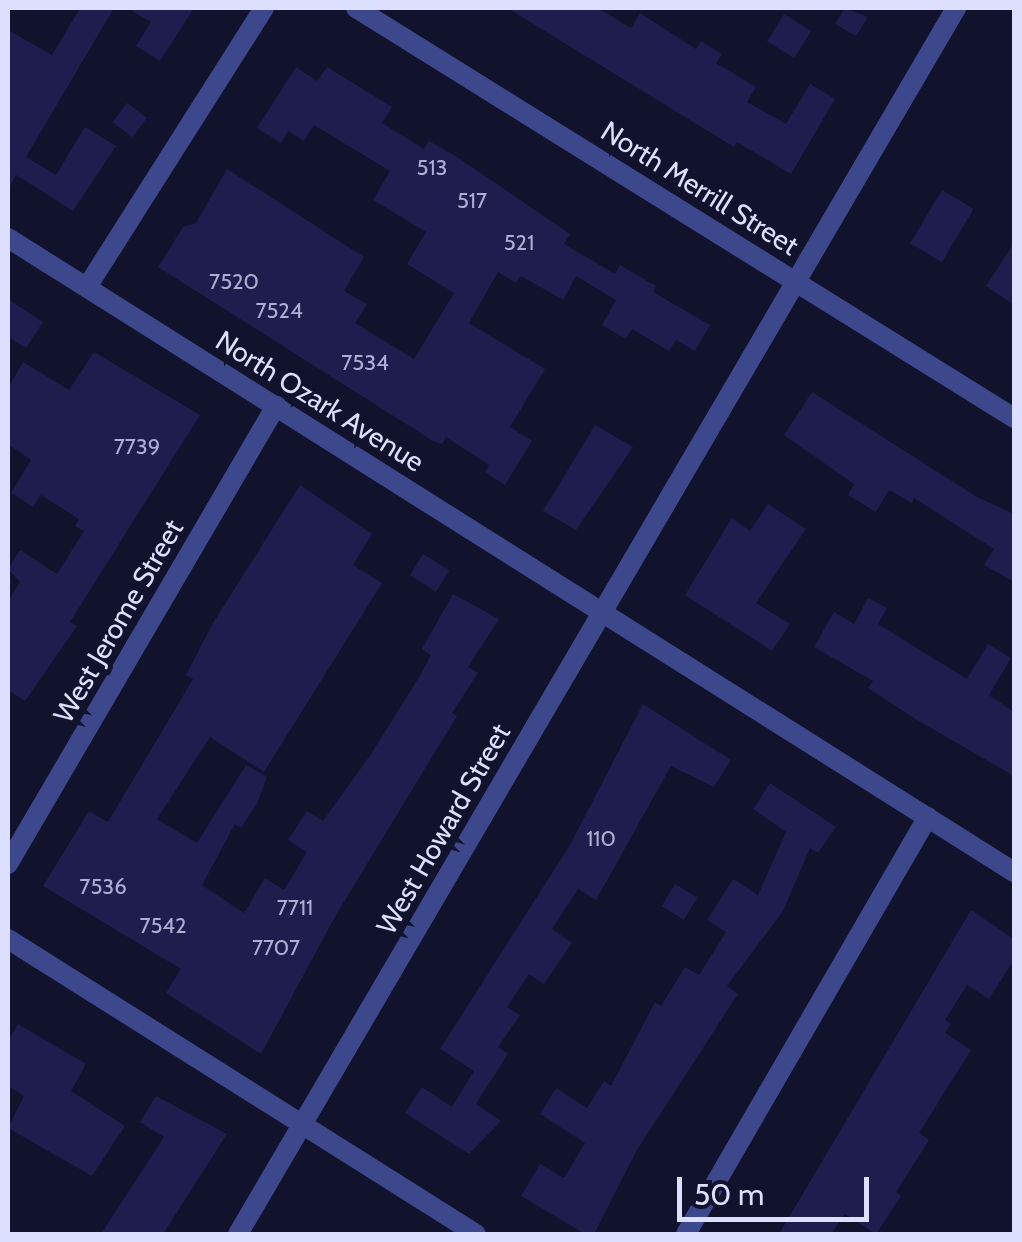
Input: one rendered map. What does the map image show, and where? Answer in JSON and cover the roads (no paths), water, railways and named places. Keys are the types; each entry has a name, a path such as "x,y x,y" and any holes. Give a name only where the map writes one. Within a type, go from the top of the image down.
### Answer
{"street":[{"path":"86,287 264,8"},
{"name":"North Merrill Street","path":"356,8 1014,418"},
{"name":"West Howard Street","path":"238,1234 956,8"},
{"name":"North Ozark Avenue","path":"8,238 1014,872"},
{"name":"West Jerome Street","path":"8,864 276,406"},
{"path":"686,1234 928,817"},
{"path":"8,939 476,1234"}]}
